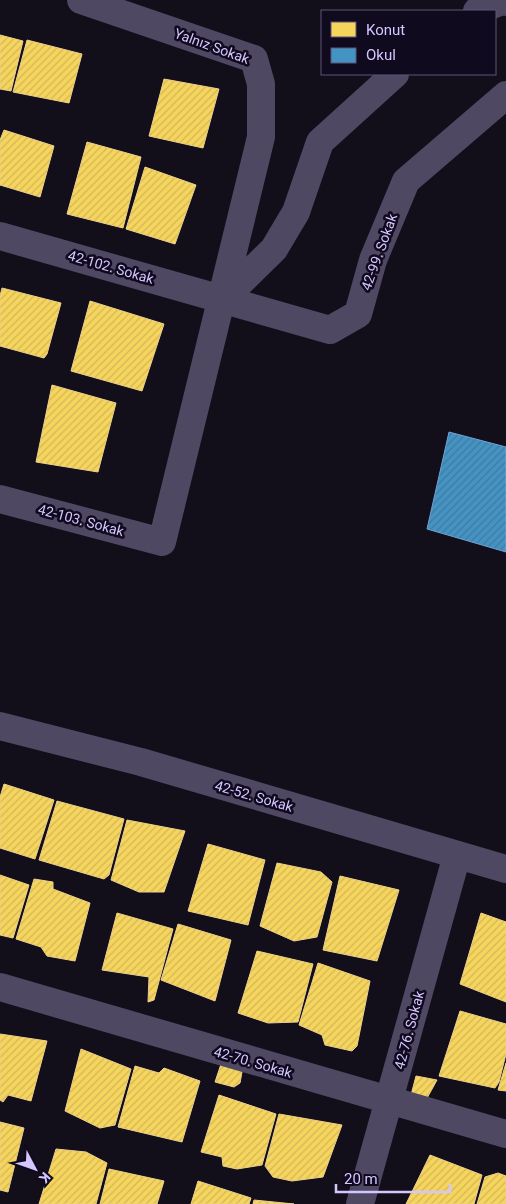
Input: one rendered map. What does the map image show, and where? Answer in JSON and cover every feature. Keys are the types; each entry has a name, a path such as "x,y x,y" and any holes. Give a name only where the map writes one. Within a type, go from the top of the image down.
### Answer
{"street":[{"name":"Yalnız Sokak","path":"81,0 254,58 261,84 261,137 223,299"},
{"path":"480,10 502,1 506,2"},
{"path":"223,299 274,249 296,212 320,142 394,75"},
{"name":"42-99. Sokak","path":"223,299 330,330 358,314 373,260 406,181 506,95"},
{"name":"42-102. Sokak","path":"0,236 223,299"},
{"name":"42-103. Sokak","path":"0,499 162,542 223,299"},
{"name":"42-52. Sokak","path":"0,726 140,762 506,869"},
{"name":"42-76. Sokak","path":"360,1204 457,855"},
{"name":"42-70. Sokak","path":"0,987 389,1102 506,1134"}],"building: Konut":[{"path":"0,35 23,41 11,91 0,89"},
{"path":"27,40 82,54 69,103 13,92"},
{"path":"164,79 219,89 203,148 149,136"},
{"path":"4,130 54,146 40,197 0,185 0,140"},
{"path":"87,142 141,157 123,228 67,214"},
{"path":"145,167 196,185 175,244 126,229"},
{"path":"2,288 61,303 47,354 44,358 0,346 0,296"},
{"path":"90,301 164,324 142,391 71,371"},
{"path":"52,385 116,403 98,472 36,462"},
{"path":"4,784 54,800 35,859 0,848 0,797"},
{"path":"57,801 124,819 109,875 104,879 39,860"},
{"path":"127,820 185,831 164,892 139,892 111,880"},
{"path":"208,844 265,860 248,925 188,911"},
{"path":"277,863 321,872 332,882 317,937 294,941 260,926"},
{"path":"0,875 29,885 13,938 0,935"},
{"path":"340,876 399,890 377,961 323,950"},
{"path":"34,879 53,882 53,889 90,903 75,961 47,956 41,947 16,939"},
{"path":"117,913 173,929 154,1000 148,1002 149,977 102,970"},
{"path":"481,913 506,922 506,1002 460,984"},
{"path":"178,924 231,940 215,1001 161,980"},
{"path":"257,951 313,964 298,1022 268,1023 238,1013"},
{"path":"318,963 370,981 357,1046 352,1051 325,1045 322,1035 299,1025"},
{"path":"460,1011 506,1024 506,1054 499,1082 495,1088 439,1076"},
{"path":"0,1034 47,1041 31,1101 8,1095 3,1102 0,1100"},
{"path":"81,1049 131,1069 115,1125 100,1128 65,1111"},
{"path":"223,1058 244,1061 240,1083 234,1087 215,1082"},
{"path":"506,1063 506,1091 498,1090"},
{"path":"135,1066 159,1073 164,1068 200,1081 182,1142 118,1127"},
{"path":"416,1076 437,1080 426,1100 411,1095"},
{"path":"219,1095 276,1114 262,1165 237,1169 223,1166 222,1157 201,1152"},
{"path":"279,1114 342,1125 323,1177 292,1181 273,1177 265,1166"},
{"path":"0,1122 24,1128 8,1192 0,1190"},
{"path":"56,1149 86,1152 107,1163 96,1204 39,1204"},
{"path":"430,1155 482,1175 474,1204 406,1204"},
{"path":"109,1169 164,1181 157,1204 100,1204"},
{"path":"498,1173 506,1176 506,1204 477,1204 485,1177"},
{"path":"198,1181 251,1198 249,1204 191,1204"},
{"path":"254,1200 294,1204 253,1204"}],"building: Okul":[{"path":"449,432 506,447 506,552 427,529"}]}
